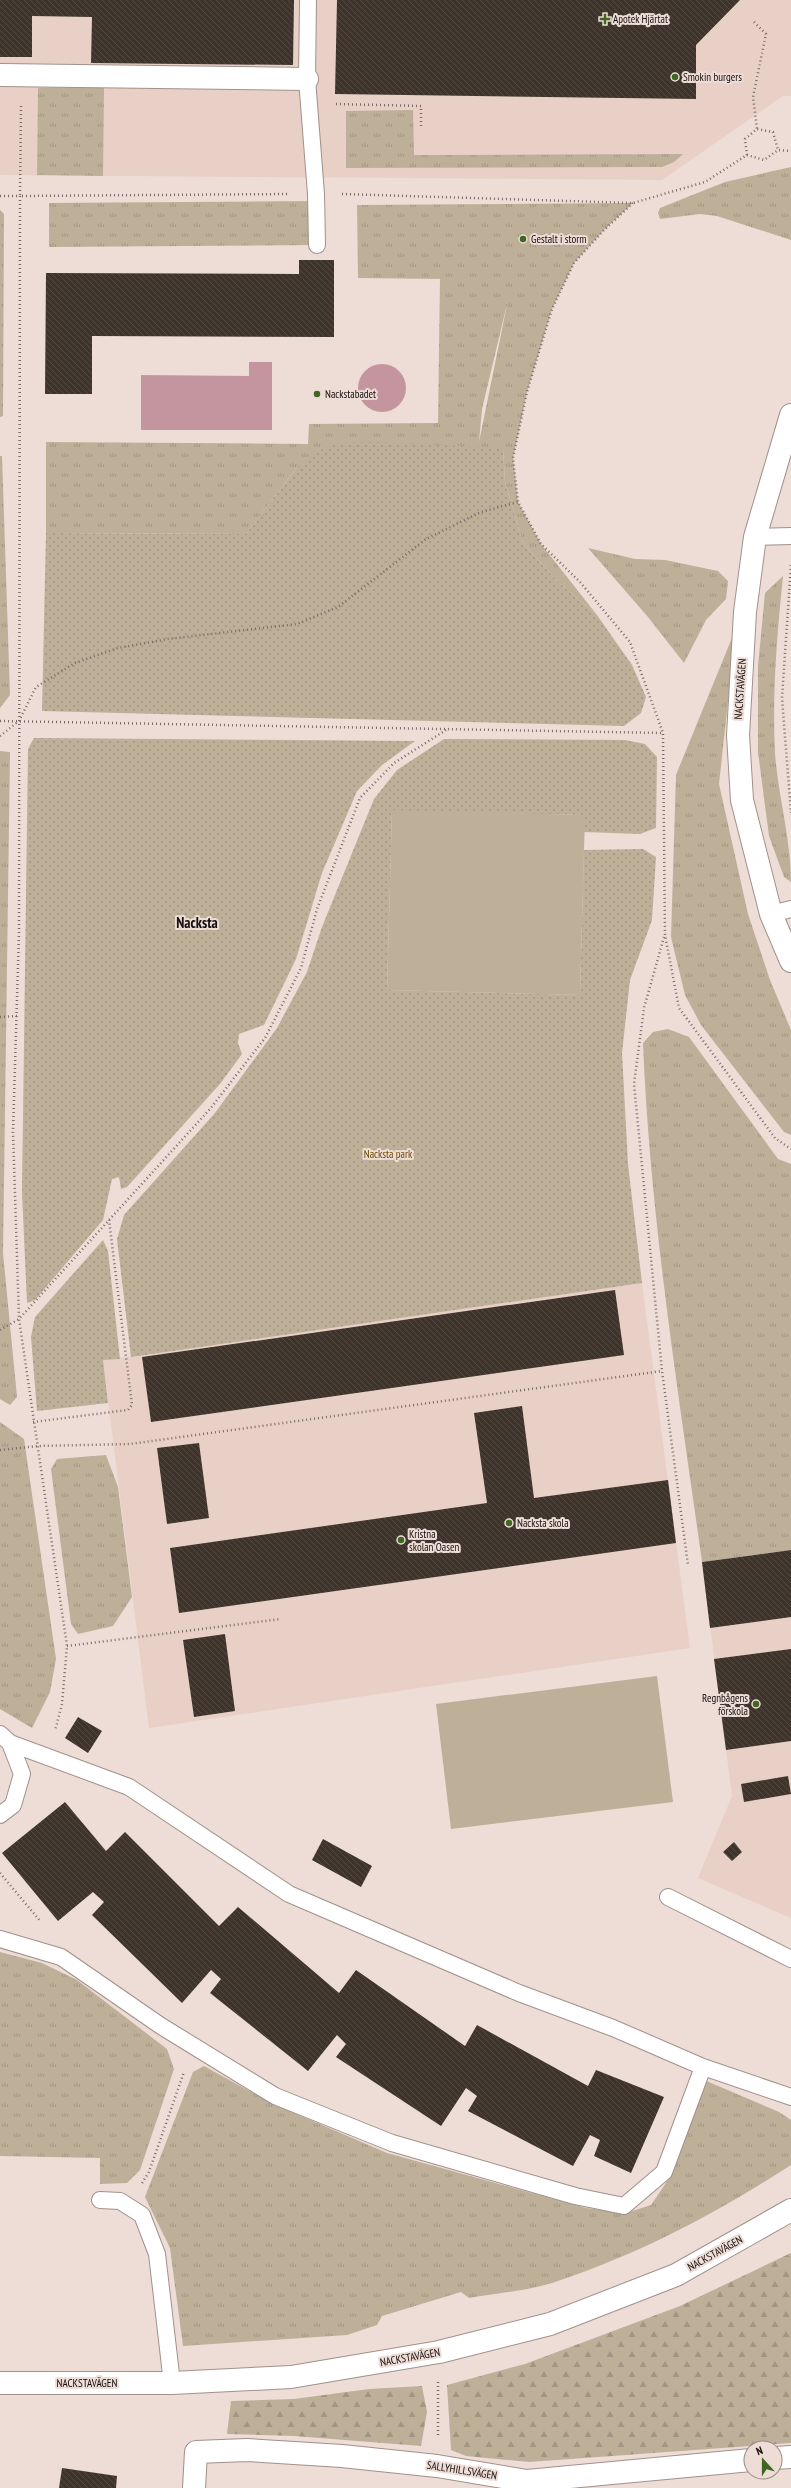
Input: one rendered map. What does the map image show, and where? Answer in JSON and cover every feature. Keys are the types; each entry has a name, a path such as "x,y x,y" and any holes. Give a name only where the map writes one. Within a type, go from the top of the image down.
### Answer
{"street":[{"path":"11,75 307,79"},
{"name":"NACKSTAVÄGEN","path":"791,415 755,537 745,612 738,735 742,800 781,912 791,961"},
{"name":"NACKSTAVÄGEN","path":"0,2383 172,2383 291,2377 438,2352 550,2324 676,2275 791,2210"},
{"name":"SALLYHILLSVÄGEN","path":"194,2488 196,2452 247,2450 342,2456 437,2466 526,2484 743,2461"}],"lane":[{"path":"308,0 307,79 316,194 317,245"},
{"path":"755,537 791,536"},
{"path":"5,1738 48,1757 129,1788 288,1894 519,1994 613,2028 703,2067 791,2097"},
{"path":"0,1815 14,1805 22,1774 5,1738"},
{"path":"668,1897 791,1959"},
{"path":"0,1939 61,1957 160,2026 275,2096 392,2143 575,2196 624,2206 664,2172 703,2067"},
{"path":"100,2200 120,2201 142,2215 157,2254 172,2383"}],"path":[{"path":"754,22 766,34 753,97 757,129"},
{"path":"11,75 20,196 19,721 17,1016 14,1132 19,1319 67,1646 62,1704 48,1757"},
{"path":"309,104 421,106 421,127"},
{"path":"757,129 773,132 778,150"},
{"path":"747,155 745,139 757,129"},
{"path":"0,196 316,194 633,203 705,182 747,155 764,160 778,150 791,151"},
{"path":"633,203 604,230 574,263 552,309 527,392 513,458 518,502 541,544 580,582 630,642 663,733 665,935 679,1008 724,1073 775,1138 791,1149"},
{"path":"0,736 19,721 36,687 76,663 125,647 297,624 338,607 426,539 481,512 518,502"},
{"path":"791,565 782,698 791,813"},
{"path":"0,721 663,733"},
{"path":"0,1330 19,1319 210,1109 265,1038 301,968 317,909 360,798 394,763 447,729"},
{"path":"665,935 644,1008 634,1084 662,1371 688,1565"},
{"path":"0,1017 17,1016"},
{"path":"33,1422 128,1410 132,1405 109,1220"},
{"path":"0,1450 38,1446 130,1444 662,1371"},
{"path":"67,1646 281,1619"},
{"path":"0,1873 47,1930 61,1957"},
{"path":"129,2206 149,2172 193,2046"},
{"path":"437,2466 438,2352"}],"shaded area":[{"path":"0,0 791,0 791,96 783,96 662,180 0,175"},
{"path":"249,362 272,362 272,430 141,430 141,375 249,376"},
{"path":"382,364 391,366 399,371 404,379 406,388 404,397 399,405 391,410 382,412 373,410 365,405 360,397 358,388 360,379 365,371 373,366"},
{"name":"Kristna skolan Oasen","path":"642,1283 690,1648 149,1728 103,1360"},
{"name":"Regnbågens förskola","path":"791,1550 791,1918 698,1878 732,1796 702,1562"}],"green space":[{"path":"38,88 104,88 103,176 37,175"},
{"path":"413,110 414,155 683,154 674,162 662,167 346,168 346,111"},
{"path":"791,167 791,240 717,216 700,214 660,219 658,213 660,208 725,182"},
{"path":"317,201 317,245 49,247 49,203"},
{"path":"633,203 604,230 574,263 552,309 527,392 513,458 518,502 541,544 597,615 557,581 523,543 505,482 503,448 298,466 246,534 46,533 46,442 308,444 309,424 438,423 440,279 358,278 357,205","holes":["508,300 479,442 482,409"]},
{"path":"0,210 4,214 3,416 0,417"},
{"path":"375,442 503,448 505,482 523,543 557,581 597,615 632,665 646,697 641,713 624,726 42,711 46,533 246,534 298,466 332,443"},
{"path":"0,456 2,456 10,695 0,708"},
{"path":"588,548 635,559 665,560 718,571 728,581 726,599 706,620 684,663 648,617"},
{"path":"783,576 776,664 774,731 777,769 789,850 791,882 784,877 769,836 758,752 758,666 765,593"},
{"path":"736,628 719,784 748,914 770,980 791,1030 791,1135 784,1132 701,1025 685,995 671,937 676,775"},
{"path":"34,738 415,741 382,765 357,791 322,873 296,959 264,1025 239,1034 238,1043 242,1054 220,1084 127,1187 121,1189 119,1177 112,1179 103,1220 35,1300 27,1303 22,1192 28,749"},
{"name":"Nacksta park","path":"444,739 625,740 645,744 657,757 656,828 640,834 584,832 584,815 392,811 387,990 580,995 584,850 643,849 656,857 652,920 630,980 622,1053 628,1164 642,1283 131,1357 117,1239 124,1215 215,1113 277,1028 307,972 322,927 374,799 397,770"},
{"path":"0,751 10,752 3,1253 17,1397 10,1405 0,1399"},
{"path":"392,810 585,815 580,995 387,990"},
{"path":"668,1029 689,1037 778,1159 791,1164 791,1550 702,1562 658,1238 647,1108 643,1043 653,1032"},
{"path":"103,1240 108,1251 120,1359 103,1360 108,1403 37,1411 31,1337 35,1317"},
{"path":"0,1422 24,1439 56,1659 50,1692 32,1728 0,1709"},
{"path":"106,1455 118,1487 132,1597 113,1626 78,1634 71,1624 51,1469 57,1459"},
{"path":"657,1676 673,1802 451,1829 436,1704"},
{"path":"0,1952 42,1963 77,1980 167,2049 174,2069 140,2170 127,2183 100,2184 100,2158 0,2156"},
{"path":"204,2066 271,2103 387,2153 586,2208 626,2213 651,2205 668,2180 704,2080 779,2112 791,2120 791,2165 735,2200 677,2231 617,2259 545,2285 523,2290 469,2298 461,2292 382,2316 377,2325 347,2335 183,2346 170,2248 145,2197 193,2072"},
{"path":"791,2253 791,2443 783,2444 783,2440 743,2440 743,2446 529,2462 466,2456 451,2450 447,2385 525,2364 680,2306"},
{"path":"422,2386 427,2412 421,2446 294,2436 227,2434 231,2401 294,2399 369,2389"}],"building":[{"path":"0,0 294,0 293,65 91,63 92,17 32,16 32,57 0,57"},
{"path":"337,0 740,0 696,45 696,99 335,94"},
{"path":"299,260 334,260 334,337 92,336 92,394 45,394 46,273 299,274"},
{"path":"615,1290 624,1355 151,1422 142,1357"},
{"name":"Nacksta skola","path":"522,1406 534,1498 668,1480 676,1543 179,1613 170,1548 487,1503 474,1413"},
{"path":"199,1443 209,1518 167,1524 157,1448"},
{"path":"791,1550 791,1617 710,1628 702,1562"},
{"path":"225,1634 235,1711 194,1717 183,1640"},
{"path":"791,1649 791,1741 726,1750 714,1659"},
{"path":"78,1717 102,1731 88,1753 65,1738"},
{"path":"788,1776 791,1794 744,1802 741,1784"},
{"path":"65,1802 106,1851 125,1832 219,1926 238,1907 339,1993 356,1970 465,2046 477,2025 588,2086 596,2070 664,2097 631,2173 594,2156 600,2140 590,2135 573,2166 468,2111 477,2096 466,2088 441,2126 336,2057 346,2044 337,2035 308,2071 210,1993 221,1979 211,1970 182,2003 92,1915 104,1902 93,1892 58,1921 2,1853"},
{"path":"323,1839 372,1866 361,1887 312,1860"},
{"path":"734,1842 742,1852 732,1861 723,1852"},
{"path":"62,2468 117,2476 116,2488 59,2488"}],"place":[{"name":"Apotek Hjärtat","path":"605,19"},
{"name":"Smokin burgers","path":"675,77"},
{"name":"Gestalt i storm","path":"523,239"},
{"name":"Nackstabadet","path":"317,394"},
{"name":"Nacksta skola","path":"509,1523"},
{"name":"Kristna skolan Oasen","path":"401,1540"},
{"name":"Regnbågens förskola","path":"756,1704"}],"district":[{"name":"Nacksta","path":"197,922"}]}
